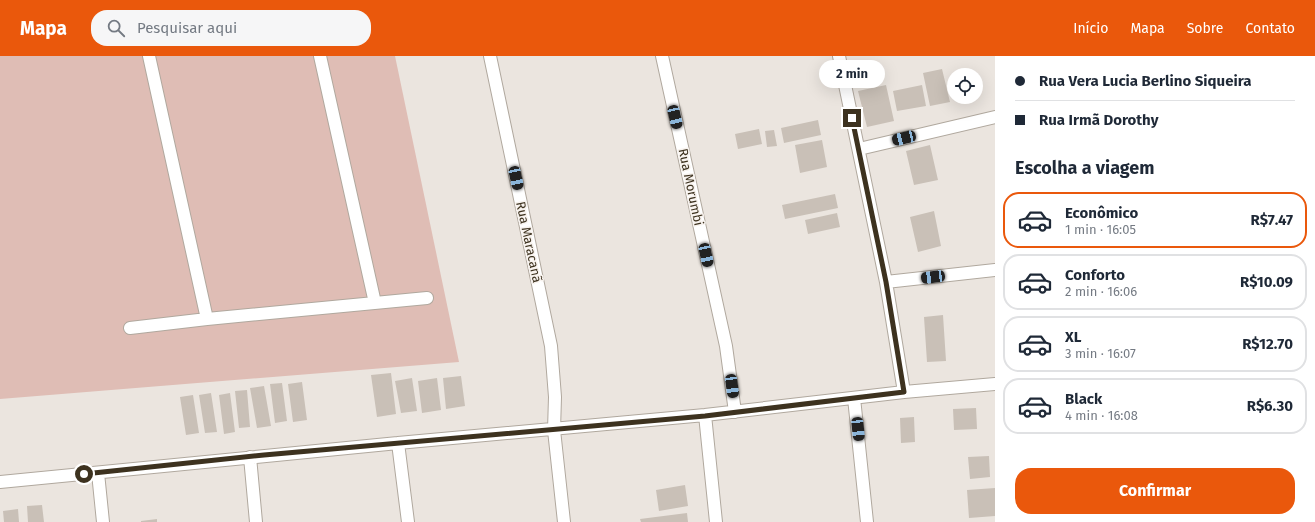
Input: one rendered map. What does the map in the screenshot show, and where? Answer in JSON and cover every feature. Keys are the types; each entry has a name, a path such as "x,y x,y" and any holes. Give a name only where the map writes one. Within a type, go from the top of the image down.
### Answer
{"street":[{"path":"149,56 207,319"},
{"path":"320,56 375,303"},
{"name":"Rua Maracanã","path":"490,56 551,346 555,397 554,430 564,522"},
{"name":"Rua Morumbi","path":"662,56 726,346 735,412"},
{"path":"839,56 886,282 904,392"},
{"path":"859,148 995,117"},
{"path":"886,282 995,270"},
{"path":"130,328 207,319 428,298"},
{"path":"0,482 398,443 705,416 904,392 995,384"},
{"path":"854,398 867,522"},
{"path":"705,416 716,522"},
{"path":"398,443 408,522"},
{"path":"250,457 256,522"},
{"path":"98,473 103,522"}],"shaded area":[{"path":"0,56 395,56 459,362 0,399"}],"building":[{"path":"942,69 947,90 947,103 930,106 923,73"},
{"path":"886,85 894,121 867,127 858,91"},
{"path":"922,85 926,106 897,111 893,91"},
{"path":"818,120 821,135 784,143 781,128"},
{"path":"759,129 762,144 738,149 735,134"},
{"path":"774,130 777,146 767,147 765,131"},
{"path":"822,140 827,167 800,173 795,145"},
{"path":"930,145 938,180 914,185 906,151"},
{"path":"835,194 838,208 785,219 782,205"},
{"path":"934,211 941,246 918,252 910,217"},
{"path":"837,213 840,227 808,234 805,220"},
{"path":"943,315 946,361 927,362 924,317"},
{"path":"391,373 396,414 377,417 371,375"},
{"path":"461,376 465,406 446,409 443,378"},
{"path":"412,378 417,411 401,413 395,381"},
{"path":"437,378 441,410 422,413 418,381"},
{"path":"302,382 307,420 293,422 288,384"},
{"path":"282,383 287,421 275,423 270,384"},
{"path":"264,386 271,426 257,428 250,388"},
{"path":"247,390 250,427 239,428 235,391"},
{"path":"211,393 217,432 205,433 199,395"},
{"path":"230,393 235,432 224,434 219,395"},
{"path":"193,395 199,433 186,435 180,397"},
{"path":"976,408 977,429 954,430 953,409"},
{"path":"914,417 915,442 901,443 900,418"},
{"path":"989,456 990,477 970,479 968,457"},
{"path":"685,485 688,506 659,511 656,490"},
{"path":"995,488 995,516 969,518 967,490"},
{"path":"42,505 44,522 28,522 27,506"},
{"path":"18,509 19,522 4,522 3,511"},
{"path":"687,513 688,522 641,522 640,519"},
{"path":"157,519 157,522 141,522 141,521"}],"route":[{"path":"84,474 264,455 705,416 904,392 886,282 852,118"}]}
